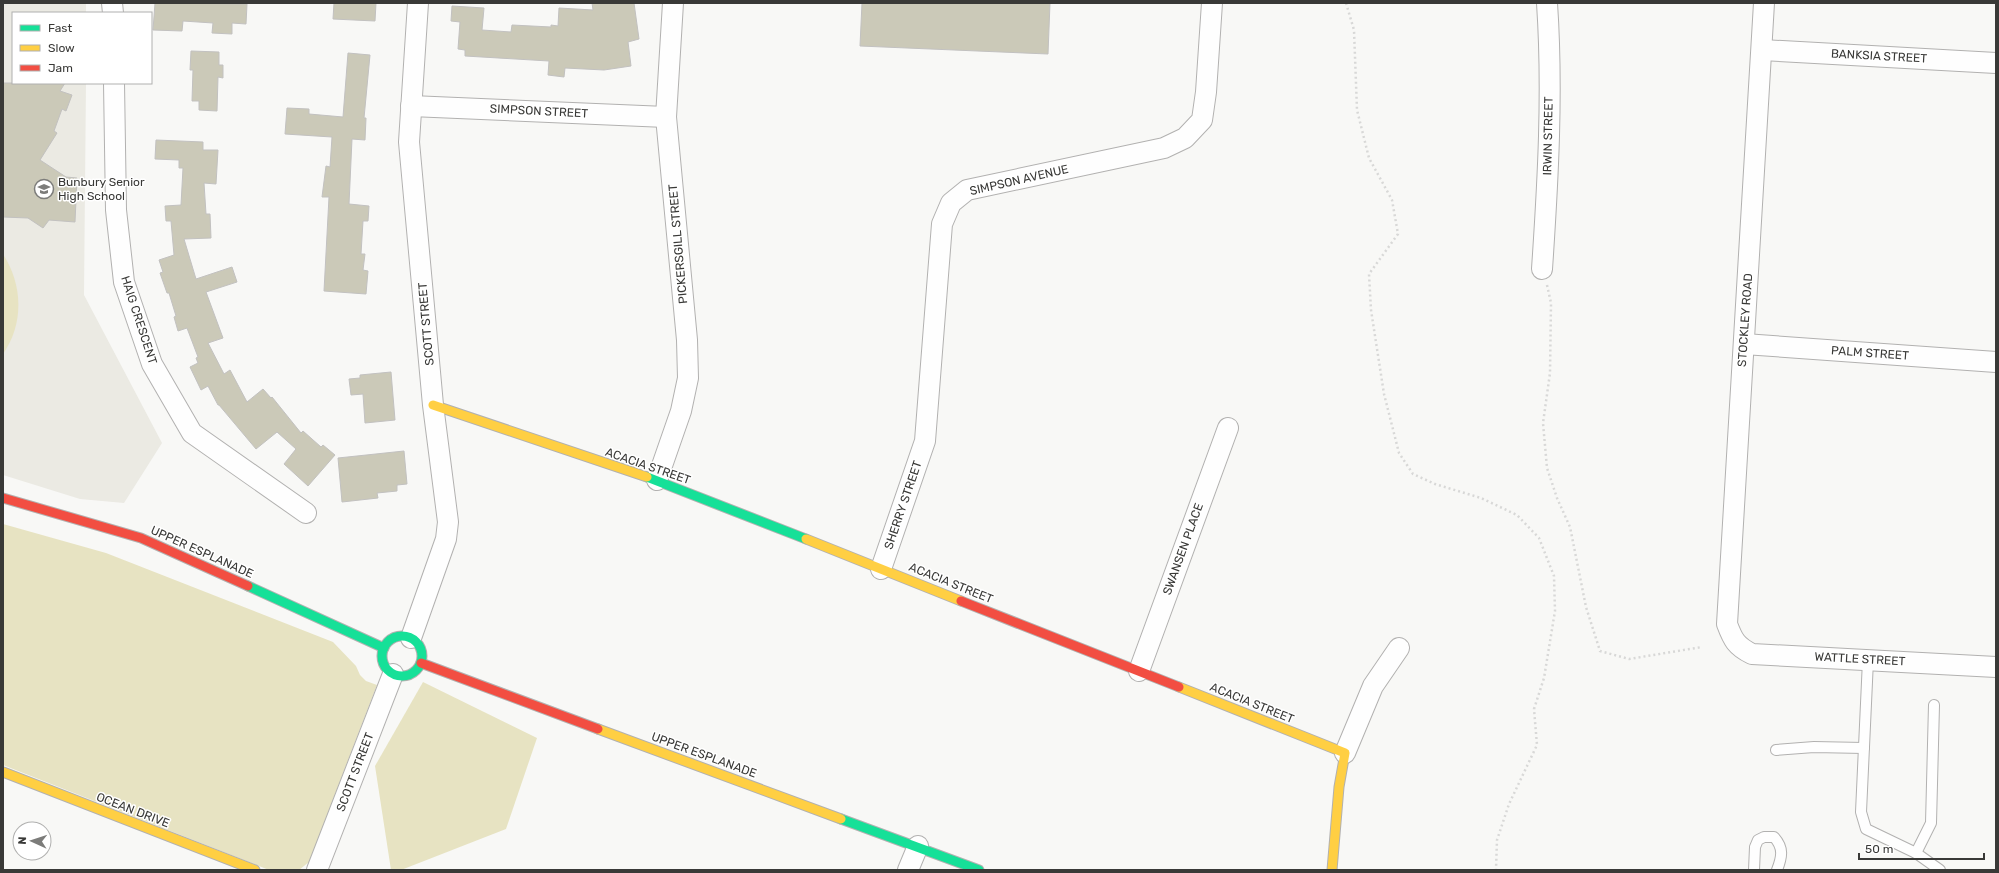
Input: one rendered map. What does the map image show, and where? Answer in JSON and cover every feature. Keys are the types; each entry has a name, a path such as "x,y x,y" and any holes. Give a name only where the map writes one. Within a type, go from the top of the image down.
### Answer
{"street":[{"name":"SCOTT STREET","path":"411,638 446,539 448,522 433,405 409,142 418,3"},
{"name":"PICKERSGILL STREET","path":"657,480 683,405 686,394 688,372 687,340 666,117 673,3"},
{"name":"SIMPSON AVENUE","path":"925,441 942,224 951,203 967,190 1164,148 1185,138 1202,120 1206,92 1212,3"},
{"name":"IRWIN STREET","path":"1542,269 1547,192 1549,96 1547,3"},
{"name":"STOCKLEY ROAD","path":"1732,636 1727,624 1727,605 1764,3"},
{"name":"BANKSIA STREET","path":"1762,50 1996,63"},
{"name":"HAIG CRESCENT","path":"114,84 116,210 124,282 152,364 192,433 306,513"},
{"name":"SIMPSON STREET","path":"411,106 666,117"},
{"name":"PALM STREET","path":"1744,344 1996,362"},
{"name":"ACACIA STREET","path":"433,405 657,480 1345,753"},
{"name":"SWANSEN PLACE","path":"1139,671 1228,428"},
{"name":"SHERRY STREET","path":"881,569 925,441"},
{"name":"UPPER ESPLANADE","path":"3,498 141,538 384,648"},
{"path":"405,636 411,638 420,646 422,657 421,663 412,673 399,676 393,674 384,665 382,654 384,648 392,638 405,636"},
{"name":"WATTLE STREET","path":"1732,636 1739,647 1752,654 1996,667"},
{"path":"1332,870 1338,787 1345,753 1373,686 1399,648"},
{"name":"UPPER ESPLANADE","path":"421,663 918,846 979,870"},
{"name":"SCOTT STREET","path":"317,870 393,674"},
{"name":"OCEAN DRIVE","path":"3,772 255,870"},
{"path":"908,870 918,846"}],"lane":[{"path":"1868,660 1861,812 1866,829 1916,853 1940,870"},
{"path":"1916,853 1930,823 1934,705"},
{"path":"1776,750 1814,747 1864,748"},
{"path":"1754,870 1755,847 1758,840 1764,837 1774,837 1780,844 1782,858 1777,870"}],"path":[{"path":"1346,3 1354,30 1357,110 1369,158 1392,200 1398,234 1369,274 1371,310 1384,394 1399,453 1413,474 1435,484 1480,498 1517,515 1539,538 1554,576 1555,611 1544,678 1534,709 1537,745 1506,811 1497,840 1496,870"},
{"path":"1542,269 1551,303 1550,373 1543,424 1547,468 1557,498 1570,527 1586,607 1600,651 1629,659 1702,647"}],"shaded area":[{"name":"Bunbury Senior High School","path":"3,3 86,3 86,12 12,12 12,84 86,84 84,295 162,443 124,503 80,499 3,475"},
{"path":"3,254 10,266 14,278 17,291 18,317 15,330 3,354"},
{"path":"3,524 106,553 333,642 356,666 360,675 366,681 377,685 309,862 299,870 269,870 3,765"},
{"path":"423,682 537,738 506,829 401,870 391,870 375,766"}],"building":[{"path":"155,3 247,4 246,24 232,23 232,34 212,33 213,23 183,21 182,31 153,30"},
{"path":"334,3 376,3 375,21 333,19"},
{"path":"592,3 634,3 639,39 628,42 631,66 604,70 565,68 564,77 548,75 549,61 465,56 465,50 458,49 460,22 451,21 452,6 484,8 482,30 511,32 512,25 551,27 551,25 558,26 559,8 593,10"},
{"path":"862,3 1050,3 1048,54 860,46"},
{"path":"191,51 219,52 219,65 223,65 223,78 218,77 217,111 199,110 199,101 192,101 193,70 190,70"},
{"path":"348,53 370,55 364,118 366,118 365,140 352,139 349,204 369,206 368,221 363,221 361,254 365,254 363,270 368,271 366,294 324,291 329,197 322,197 326,166 330,167 332,137 285,134 287,108 309,109 309,114 343,117"},
{"path":"3,83 64,84 60,91 72,95 66,111 62,109 54,131 57,133 40,160 66,177 77,178 75,222 49,220 43,228 28,218 3,217"},
{"path":"156,140 203,142 203,150 218,150 216,184 204,183 206,214 210,214 211,238 184,239 196,279 232,267 237,282 206,292 223,338 208,343 224,374 230,370 247,402 263,389 271,398 272,397 301,433 303,431 321,447 323,445 335,455 308,486 284,464 296,449 277,432 256,449 218,405 208,386 201,390 190,367 198,363 196,358 198,357 187,328 178,331 174,317 176,316 169,293 167,293 160,273 163,272 159,260 174,255 171,221 166,221 165,206 181,205 183,168 179,168 179,160 155,159"},
{"path":"391,372 395,420 365,423 363,394 351,395 349,379 360,378 360,375"},
{"path":"404,451 407,484 397,485 397,491 377,493 378,498 342,502 338,458"}],"traffic: fast":[{"path":"647,477 806,539"},
{"path":"248,586 384,648"},
{"path":"398,636 406,636 413,639 419,645 422,656 419,667 413,673 406,676 398,676 391,673 385,667 382,660 382,652 385,645 391,639 398,636"},
{"path":"841,819 979,870"}],"traffic: slow":[{"path":"433,405 647,477"},
{"path":"806,539 961,601"},
{"path":"1179,687 1345,753 1339,787 1332,870"},
{"path":"598,729 841,819"},
{"path":"3,772 255,870"}],"traffic: jam":[{"path":"3,498 141,538 248,586"},
{"path":"961,601 1179,687"},
{"path":"421,663 598,729"}],"place":[{"name":"Bunbury Senior High School","path":"44,189"}]}
